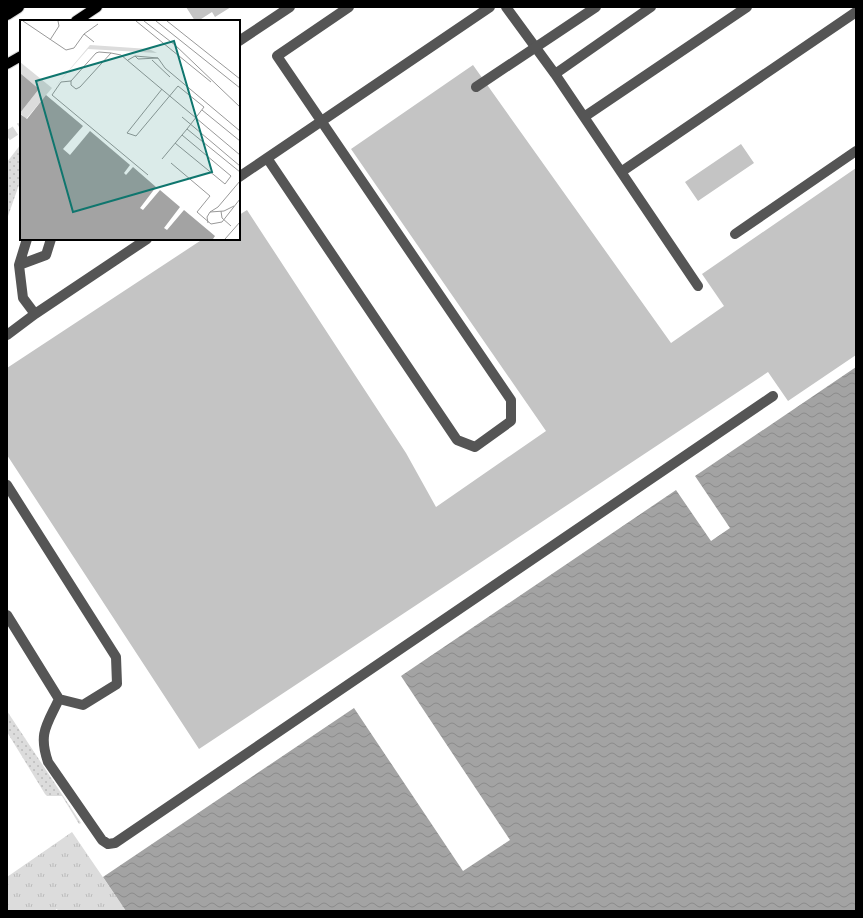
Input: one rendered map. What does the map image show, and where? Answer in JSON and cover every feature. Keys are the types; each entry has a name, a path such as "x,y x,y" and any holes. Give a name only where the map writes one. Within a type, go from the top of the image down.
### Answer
{"highway":[{"path":"7,14 18,7"}],"main road":[{"path":"78,20 97,7"},
{"path":"7,64 20,57"}],"lane":[{"path":"240,40 290,7"},
{"path":"267,158 457,440 475,447 511,421 511,400 277,56 349,7"},
{"path":"240,176 490,7"},
{"path":"506,7 555,74 698,286"},
{"path":"476,87 596,7"},
{"path":"555,74 651,7"},
{"path":"584,117 747,7"},
{"path":"622,172 856,12"},
{"path":"735,234 856,151"},
{"path":"27,240 19,265 23,298 35,314"},
{"path":"19,265 46,256 51,240"},
{"path":"7,335 35,314 146,240"},
{"path":"59,699 44,732 44,748 48,762 102,840 108,844 114,843 773,396"},
{"path":"7,485 116,657 117,684 83,705 59,699 7,615"}],"green space":[{"path":"20,145 20,182 7,219 7,162"},
{"path":"7,711 81,823 79,824 62,796 47,796 45,794 7,732"},
{"path":"72,832 126,911 58,911 57,909 54,911 7,911 7,877"}],"water":[{"path":"856,367 856,911 126,911 103,877 354,708 463,871 510,840 401,676 676,490 711,541 730,528 695,476"}],"building":[{"path":"186,7 231,7 215,17 212,12 200,20 194,20"},
{"path":"473,65 671,343 724,306 702,274 856,168 856,355 788,401 768,372 199,749 7,455 7,368 201,240 240,240 240,214 247,210 406,453 436,507 546,431 351,149"},
{"path":"741,144 754,163 698,201 685,182"}],"tunnel":[{"path":"7,136 20,128"}]}
